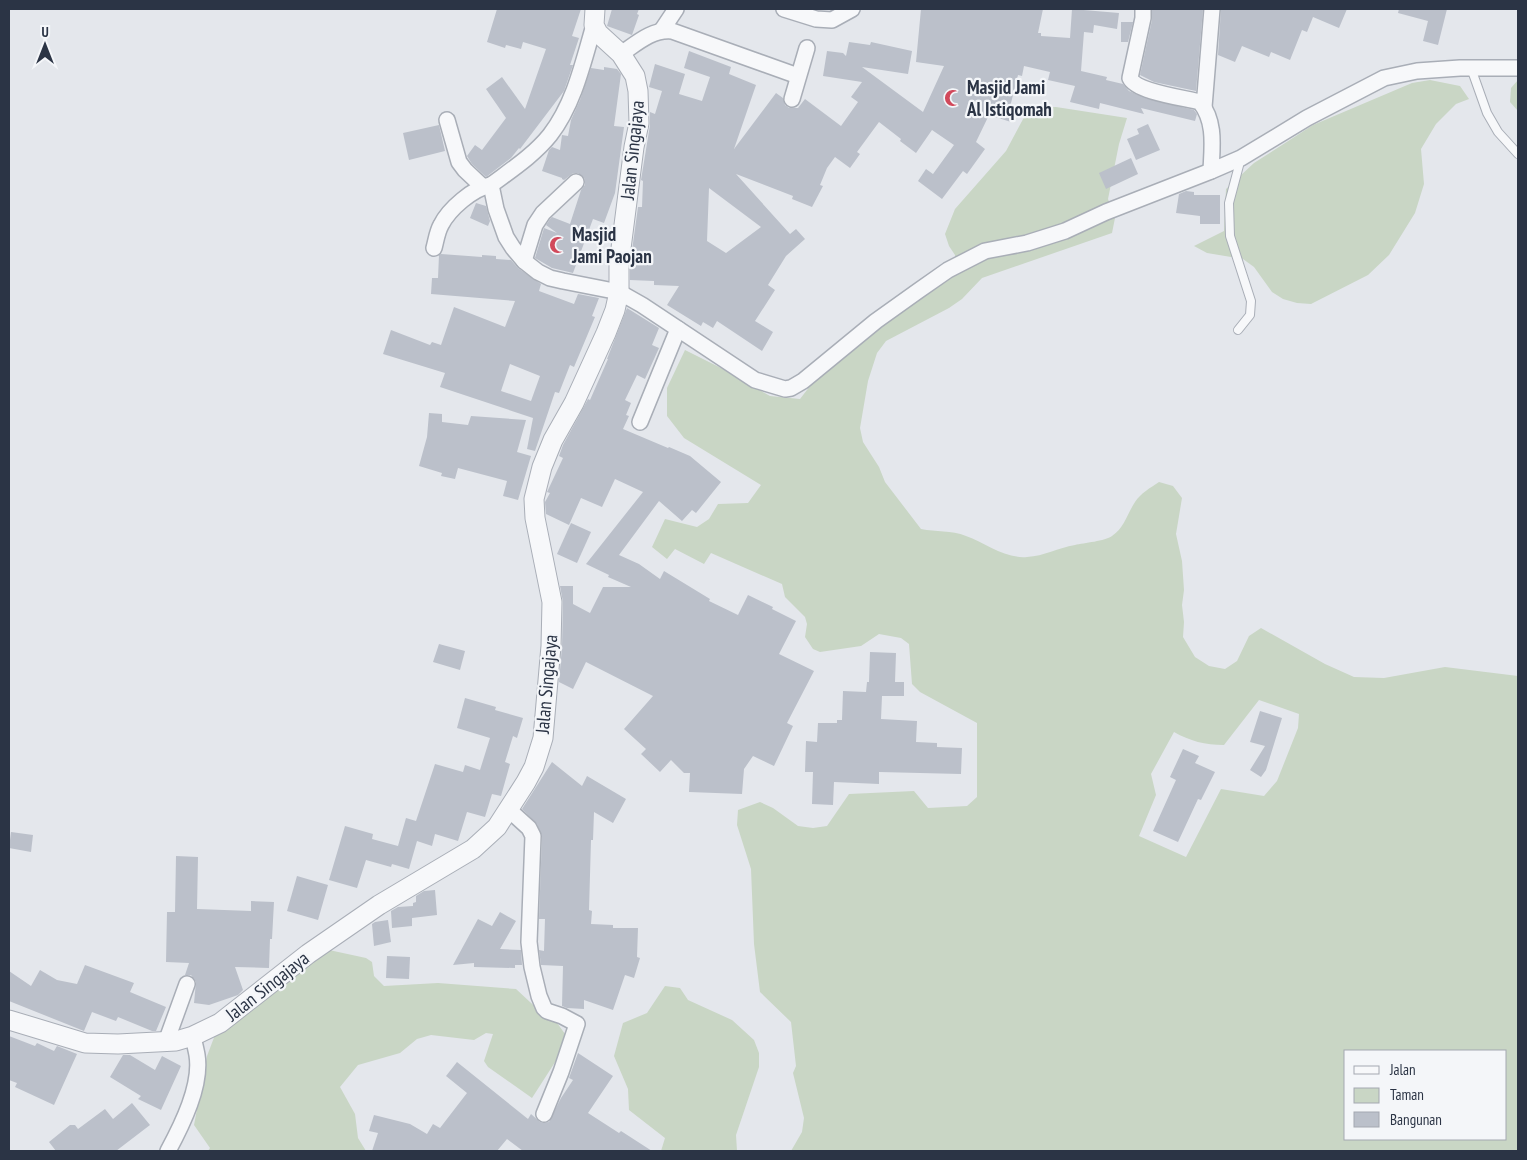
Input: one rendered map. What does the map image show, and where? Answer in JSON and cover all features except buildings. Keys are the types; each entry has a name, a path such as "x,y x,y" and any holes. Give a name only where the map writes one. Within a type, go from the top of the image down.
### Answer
{"street":[{"path":"662,30 676,9"},
{"path":"784,9 816,19 832,20 852,9"},
{"path":"1144,9 1144,18 1130,78 1131,82 1141,88 1200,102 1210,120 1212,138 1211,171"},
{"path":"1204,107 1212,9"},
{"path":"434,248 441,226 452,208 521,163 548,137 562,118 584,62 594,17"},
{"name":"Jalan Singajaya","path":"9,1020 85,1043 118,1044 176,1041 220,1023 308,954 379,905 473,850 497,827 534,767 542,738 551,646 552,602 535,518 534,499 542,467 553,440 574,403 615,310 619,292 620,256 634,147 639,123 638,91 635,76 621,54 598,33 594,17"},
{"path":"621,54 652,33 662,30 672,31 798,76"},
{"path":"792,99 807,48"},
{"path":"447,120 460,162 465,170 487,186 512,248 538,272 550,278 619,292 755,380 778,388 791,388 803,381 876,321 948,270 985,251 1027,243 1065,232 1106,212 1241,158 1307,118 1384,78 1417,71 1518,68"},
{"path":"524,261 535,225 542,213 576,182"},
{"path":"640,422 678,329"},
{"path":"508,809 529,828 534,836 529,942 532,968 539,996 547,1011 577,1024 544,1114"},
{"path":"166,1042 187,984"},
{"path":"168,1151 180,1127 196,1082 197,1056 192,1036"}],"lane":[{"path":"1472,68 1487,113 1498,132 1518,154"},
{"path":"1238,330 1250,315 1251,301 1230,236 1229,203 1241,158"}],"green space":[{"path":"1430,80 1460,86 1469,99 1456,104 1436,124 1421,149 1424,184 1415,213 1389,255 1368,275 1311,304 1297,303 1283,299 1272,292 1254,267 1243,259 1207,253 1194,246 1224,231 1226,189 1254,163 1313,125 1412,83"},
{"path":"1518,80 1518,111 1510,102 1511,88"},
{"path":"1056,107 1127,118 1119,144 1108,199 1115,218 1112,233 982,278 962,299 949,308 886,341 877,353 868,381 860,428 863,442 879,467 885,482 921,529 960,534 1011,556 1027,557 1039,555 1069,546 1109,538 1120,529 1135,502 1143,493 1159,482 1173,486 1182,498 1176,534 1182,561 1184,590 1182,605 1183,637 1195,657 1209,666 1225,669 1237,661 1249,636 1261,628 1325,664 1354,677 1384,678 1445,667 1518,676 1518,1151 791,1151 802,1132 804,1118 793,1073 796,1066 791,1022 760,992 754,944 751,869 737,825 738,810 760,802 773,808 798,826 813,828 827,826 849,794 914,791 928,808 967,806 977,797 977,723 920,692 912,684 909,644 901,638 879,634 861,646 820,652 813,649 805,637 807,624 805,617 785,597 782,584 711,553 704,564 675,549 667,559 652,547 665,519 697,527 709,519 718,504 748,503 761,485 684,438 667,416 667,388 685,350 770,396 800,399 824,368 955,271 955,255 949,246 945,234 955,209 1006,151 1029,108","holes":["1259,700 1299,714 1298,728 1277,781 1264,796 1221,789 1186,857 1139,836 1156,795 1151,774 1174,732 1198,742 1224,745"]},
{"path":"329,950 366,958 372,962 374,976 384,986 438,983 516,989 544,1015 555,1020 565,1034 559,1056 532,1098 488,1067 484,1061 493,1034 486,1033 474,1040 431,1035 417,1039 400,1053 358,1065 340,1087 355,1114 358,1138 366,1151 208,1151 210,1148 194,1125 207,1056 215,1035 317,952"},
{"path":"665,986 680,988 688,1000 732,1020 754,1040 759,1053 759,1067 736,1135 737,1151 661,1151 665,1138 629,1110 628,1089 614,1056 623,1023 647,1013"}],"place":[{"name":"Masjid Jami Al Istiqomah","path":"953,98"},
{"name":"Masjid Jami Paojan","path":"558,245"}]}
